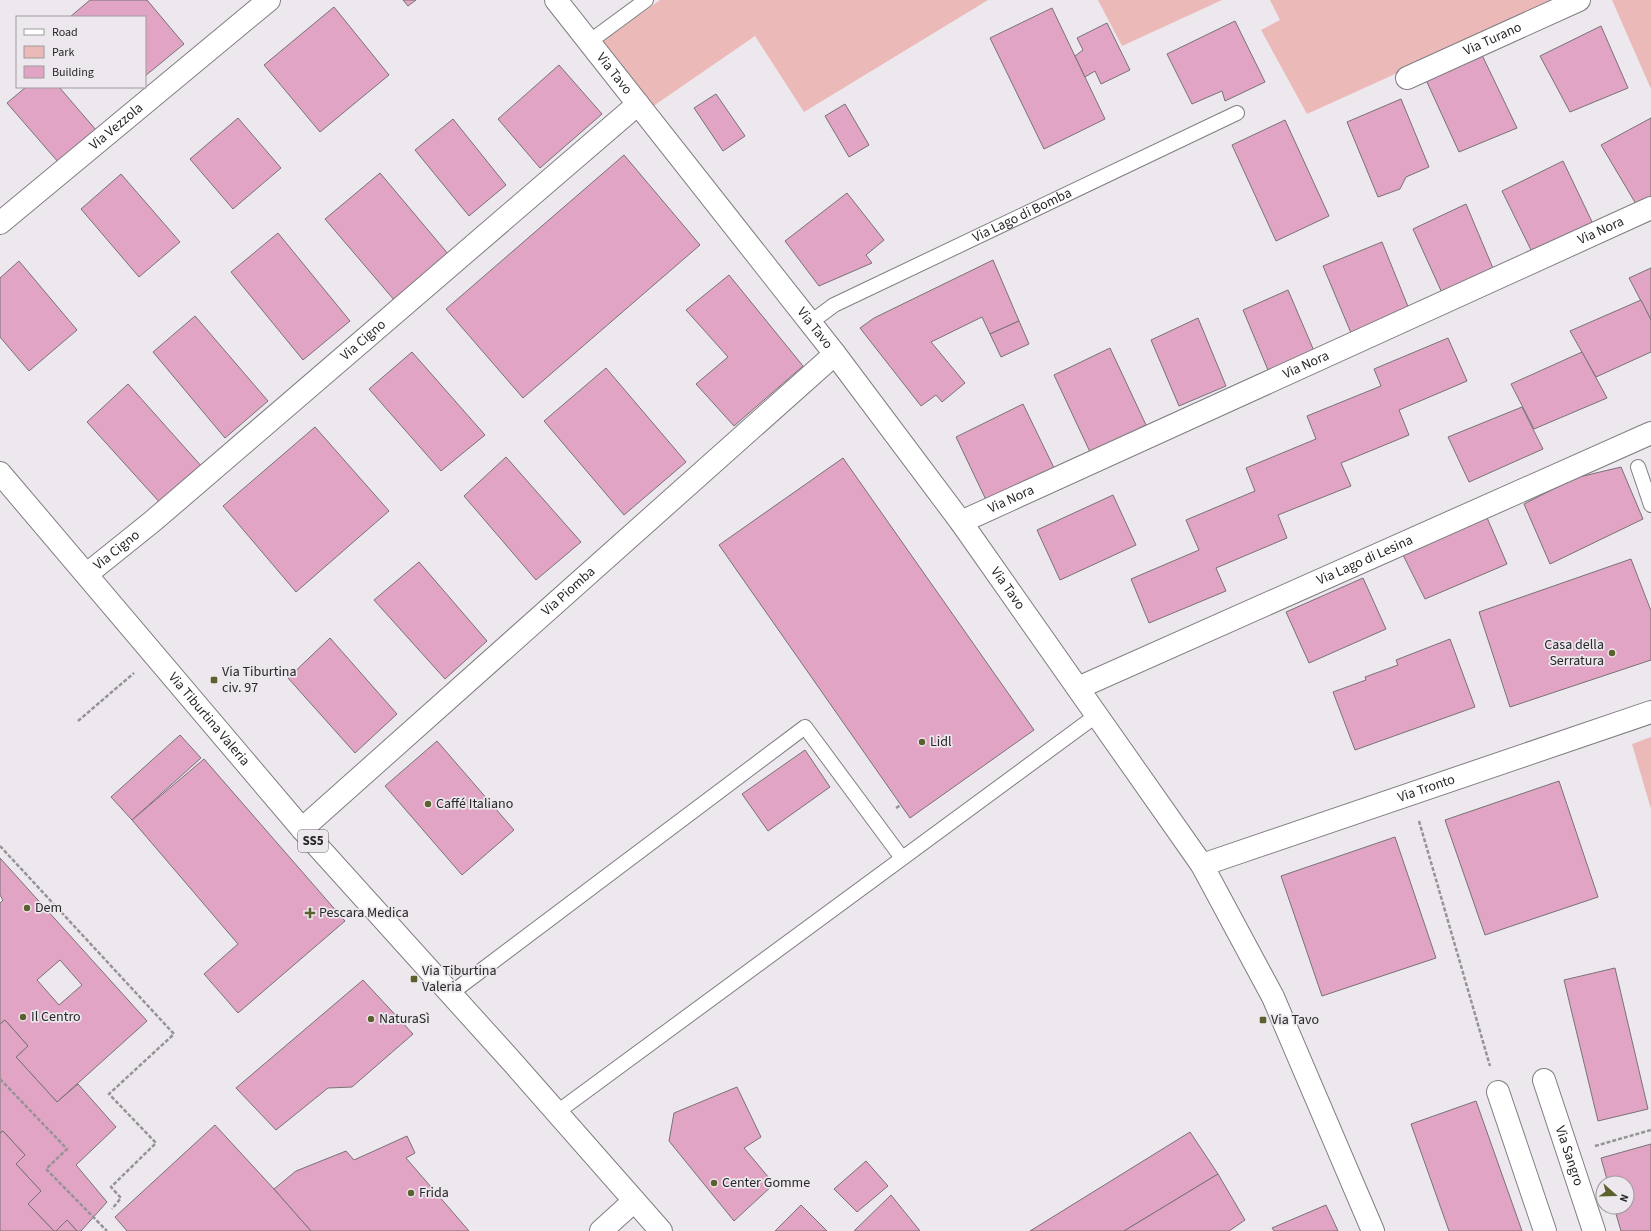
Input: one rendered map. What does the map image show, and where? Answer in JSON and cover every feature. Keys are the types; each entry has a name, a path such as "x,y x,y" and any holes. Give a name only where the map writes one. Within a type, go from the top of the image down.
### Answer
{"street":[{"name":"Via Vezzola","path":"0,223 270,0"},
{"name":"Via Tavo","path":"556,0 811,322 961,522 1202,865 1273,997 1373,1231"},
{"name":"Via Turano","path":"1407,78 1579,0"},
{"name":"Via Cigno","path":"87,574 165,510 638,104"},
{"name":"Via Nora","path":"961,522 1651,208"},
{"name":"Via Piomba","path":"302,829 835,354"},
{"name":"Via Lago di Lesina","path":"1078,688 1651,433"},
{"name":"Via Tiburtina Valeria","path":"0,473 302,829 661,1231"},
{"name":"Via Tronto","path":"1202,865 1651,712"},
{"name":"Via Sangro","path":"1544,1080 1594,1231"},
{"path":"1496,1087 1545,1231"},
{"path":"601,1231 634,1201"}],"lane":[{"path":"589,42 646,0"},
{"name":"Via Lago di Bomba","path":"811,322 834,305 1237,113"},
{"path":"1638,467 1651,505"},
{"path":"556,1113 1097,715"},
{"path":"450,994 805,727 902,858"}],"path":[{"path":"78,721 155,654"},
{"path":"1411,794 1496,1087"},
{"path":"896,808 901,805"},
{"path":"0,846 174,1034 109,1094 156,1143 111,1187 122,1198 112,1209"},
{"path":"0,1079 67,1148 46,1169 107,1231"}],"green space":[{"path":"660,0 988,0 804,112 755,36 652,107 600,43"},
{"path":"1098,0 1222,0 1122,46"},
{"path":"1270,0 1558,0 1307,114 1261,30 1280,20"},
{"path":"1612,0 1651,0 1651,89"},
{"path":"1651,737 1651,809 1632,744"}],"building":[{"path":"90,0 147,0 184,44 146,75 146,16 71,16"},
{"path":"403,0 416,0 408,6"},
{"path":"334,7 389,75 320,132 264,65"},
{"path":"1052,8 1105,119 1044,149 990,38"},
{"path":"1235,21 1265,82 1225,101 1222,91 1192,104 1167,54"},
{"path":"1107,23 1130,70 1101,84 1095,71 1085,77 1075,56 1083,50 1077,38"},
{"path":"1601,26 1628,88 1570,112 1540,56"},
{"path":"1481,53 1517,128 1459,152 1426,80"},
{"path":"559,65 602,114 540,168 498,119"},
{"path":"25,88 60,88 96,130 59,163 7,103"},
{"path":"716,94 745,136 723,151 694,108"},
{"path":"1401,99 1429,167 1406,177 1400,189 1378,197 1347,122"},
{"path":"845,104 869,145 849,157 825,116"},
{"path":"238,118 281,168 233,209 190,159"},
{"path":"1651,118 1651,197 1636,204 1601,145"},
{"path":"453,119 506,185 469,216 415,150"},
{"path":"1285,120 1329,216 1276,241 1232,145"},
{"path":"624,155 700,245 523,398 446,309"},
{"path":"1563,161 1594,226 1534,256 1502,191"},
{"path":"380,173 449,255 395,301 325,219"},
{"path":"121,174 180,242 139,277 81,209"},
{"path":"847,193 884,240 866,255 872,263 819,286 785,241"},
{"path":"1466,204 1495,273 1443,295 1413,229"},
{"path":"278,233 350,321 303,360 231,272"},
{"path":"1382,242 1409,309 1351,333 1323,266"},
{"path":"993,260 1019,321 990,334 982,317 931,342 965,383 942,402 936,395 921,406 860,328 874,318"},
{"path":"19,261 77,330 29,371 0,337 0,278"},
{"path":"1651,268 1651,320 1629,278"},
{"path":"729,275 803,366 734,426 696,384 728,357 686,310"},
{"path":"1288,290 1314,351 1268,370 1243,310"},
{"path":"1641,300 1651,320 1651,352 1596,377 1570,331"},
{"path":"195,316 268,401 225,438 153,352"},
{"path":"1198,318 1226,386 1179,406 1151,340"},
{"path":"1019,321 1029,344 1001,357 990,334"},
{"path":"1448,338 1467,381 1399,410 1409,435 1341,463 1351,486 1278,515 1287,538 1216,568 1226,591 1149,623 1131,579 1199,550 1186,520 1255,491 1246,468 1316,439 1307,416 1381,386 1374,369"},
{"path":"1110,348 1146,425 1090,452 1054,375"},
{"path":"412,352 485,435 441,471 369,389"},
{"path":"1582,352 1607,398 1534,429 1511,384"},
{"path":"606,368 686,462 624,515 544,421"},
{"path":"128,384 203,468 162,505 87,422"},
{"path":"1023,404 1055,470 987,502 956,437"},
{"path":"1522,407 1543,449 1469,482 1448,437"},
{"path":"315,427 389,511 296,592 223,506"},
{"path":"506,457 581,542 536,580 464,496"},
{"path":"843,458 1034,730 910,818 719,545"},
{"path":"1621,467 1643,519 1550,564 1524,504 1575,478"},
{"path":"1113,495 1136,545 1060,580 1037,530"},
{"path":"1485,513 1507,564 1425,599 1401,551"},
{"path":"1631,559 1651,611 1651,660 1510,707 1479,612"},
{"path":"419,562 487,641 445,679 374,600"},
{"path":"1363,578 1386,629 1309,663 1286,612"},
{"path":"330,638 397,714 355,753 288,678"},
{"path":"1450,639 1475,707 1355,750 1333,692 1366,680 1365,677 1398,665 1396,660"},
{"path":"180,735 201,758 132,820 111,797"},
{"path":"437,741 514,830 462,875 385,786"},
{"path":"805,750 830,787 768,831 742,794"},
{"path":"204,759 345,921 238,1013 204,974 238,944 132,820"},
{"path":"1559,781 1598,897 1485,935 1445,820"},
{"path":"1395,837 1436,958 1322,996 1281,876"},
{"path":"0,858 147,1021 57,1102 16,1057 28,1046 5,1020 0,1024 0,903 3,900 0,895","holes":["60,960 82,985 59,1005 37,980"]},
{"path":"1615,968 1648,1109 1598,1121 1564,980"},
{"path":"363,980 413,1034 352,1087 328,1088 276,1130 236,1088"},
{"path":"5,1020 28,1046 16,1057 57,1102 78,1084 116,1127 76,1165 107,1202 81,1231 77,1231 67,1220 56,1231 54,1231 28,1204 41,1191 16,1164 25,1155 3,1131 0,1133 0,1024"},
{"path":"737,1087 761,1137 744,1148 774,1184 734,1221 669,1141 674,1113"},
{"path":"1476,1101 1522,1231 1449,1231 1411,1124"},
{"path":"215,1125 311,1231 127,1231 115,1217"},
{"path":"3,1131 25,1155 16,1164 41,1191 28,1204 54,1231 0,1231 0,1133"},
{"path":"1190,1132 1218,1174 1124,1231 1030,1231"},
{"path":"407,1136 415,1153 406,1158 469,1231 311,1231 274,1189 296,1171 346,1151 354,1160"},
{"path":"1651,1144 1651,1231 1621,1231 1616,1215 1635,1215 1635,1175 1606,1175 1601,1158"},
{"path":"866,1161 888,1186 857,1212 834,1189"},
{"path":"1218,1174 1245,1220 1229,1231 1124,1231"},
{"path":"891,1195 920,1231 854,1231"},
{"path":"801,1205 827,1231 775,1231"},
{"path":"1326,1205 1338,1231 1274,1231 1272,1228"},
{"path":"67,1220 77,1231 56,1231"}],"place":[{"name":"Casa della Serratura","path":"1612,653"},
{"name":"Via Tiburtina civ. 97","path":"214,680"},
{"name":"Lidl","path":"922,742"},
{"name":"Caffé Italiano","path":"428,804"},
{"name":"Dem","path":"27,908"},
{"name":"Pescara Medica","path":"310,913"},
{"name":"Via Tiburtina Valeria","path":"414,979"},
{"name":"Il Centro","path":"23,1017"},
{"name":"NaturaSì","path":"371,1019"},
{"name":"Via Tavo","path":"1263,1020"},
{"name":"Center Gomme","path":"714,1183"},
{"name":"Frida","path":"411,1193"}]}
